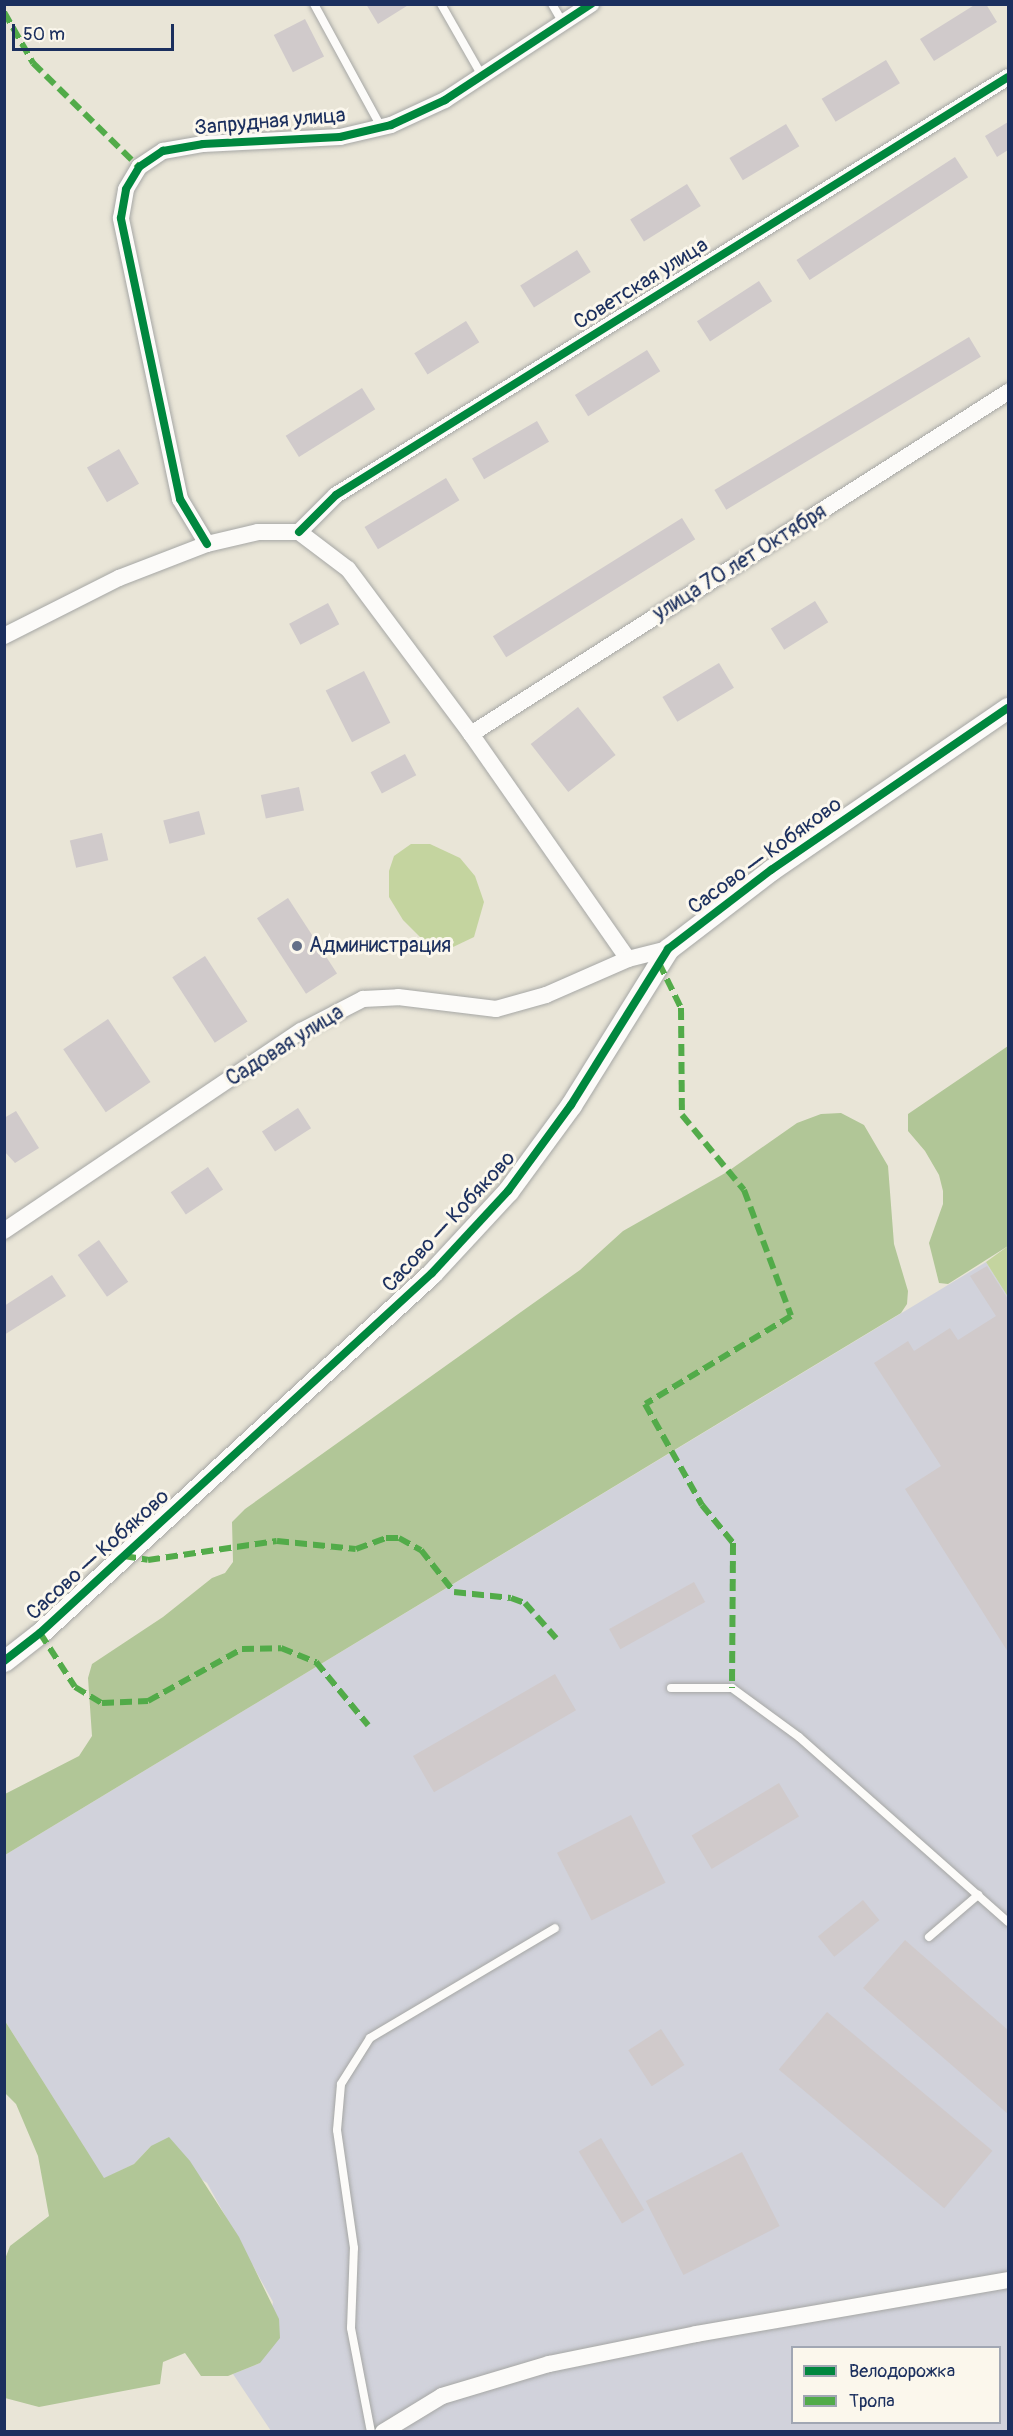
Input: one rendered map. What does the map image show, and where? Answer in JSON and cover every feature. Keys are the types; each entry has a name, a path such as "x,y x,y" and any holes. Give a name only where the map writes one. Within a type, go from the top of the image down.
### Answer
{"street":[{"name":"Запрудная улица","path":"207,543 180,499 121,218 126,189 139,167 163,152 202,144 340,137 381,127 445,100 591,4"},
{"name":"Советская улица","path":"299,532 336,495 1008,77"},
{"name":"улица 70 лет Октября","path":"471,734 1008,392"},
{"path":"4,636 119,578 207,543 258,532 299,532 348,569 471,734 628,959"},
{"name":"Сасово — Кобяково","path":"4,1661 40,1633 432,1273 508,1191 571,1106 668,949 771,870 1008,708"},
{"name":"Садовая улица","path":"4,1231 301,1031 363,999 398,997 496,1009 546,995 628,959 668,949"},
{"path":"383,2432 442,2396 549,2364 696,2334 1008,2280"}],"lane":[{"path":"314,4 381,127"},
{"path":"441,4 482,76"},
{"path":"552,4 562,23"},
{"path":"671,1688 732,1688 799,1737 1008,1922"},
{"path":"929,1937 978,1895"},
{"path":"371,2432 351,2328 354,2248 337,2130 341,2084 370,2038 555,1928"}],"shaded area":[{"path":"986,1262 1008,1297 1008,2431 271,2431 233,2374 260,2363 273,2302 207,2183 151,2146 134,2164 104,2179 5,2021 5,1855"}],"green space":[{"path":"411,844 430,844 460,858 475,876 484,902 474,937 451,948 426,943 403,920 389,897 389,871 394,856"},
{"path":"1008,1046 1008,1246 948,1284 939,1283 929,1243 943,1204 943,1191 939,1175 925,1151 908,1131 908,1114"},
{"path":"841,1113 864,1125 888,1166 894,1244 908,1291 907,1304 901,1313 5,1855 5,1794 79,1756 92,1736 88,1678 92,1664 163,1617 212,1578 225,1573 233,1562 232,1522 245,1509 580,1270 623,1231 727,1172 797,1123 821,1114"},
{"path":"1008,1246 1008,1297 986,1262"},
{"path":"5,2021 104,2178 134,2164 151,2146 169,2137 190,2161 239,2237 279,2319 280,2338 260,2363 228,2376 201,2376 185,2353 163,2362 160,2384 39,2407 5,2398 5,2259 10,2246 49,2216 38,2156 16,2104 5,2093"}],"building":[{"path":"366,4 410,4 378,24"},
{"path":"976,4 986,4 997,22 934,61 920,39"},
{"path":"305,19 324,56 293,72 274,35"},
{"path":"886,60 900,83 836,122 822,99"},
{"path":"1008,122 1008,150 997,157 985,136"},
{"path":"786,124 799,146 743,180 729,158"},
{"path":"955,157 968,177 810,280 796,260"},
{"path":"687,184 701,206 644,242 630,220"},
{"path":"577,250 591,272 534,308 520,286"},
{"path":"759,281 772,301 710,341 697,321"},
{"path":"466,321 479,342 428,375 414,353"},
{"path":"969,337 981,357 726,510 714,490"},
{"path":"647,350 660,371 588,416 575,395"},
{"path":"362,388 375,409 299,457 286,436"},
{"path":"537,421 549,442 484,479 472,458"},
{"path":"119,449 139,484 107,502 87,467"},
{"path":"446,478 459,500 378,549 365,527"},
{"path":"682,518 695,539 506,657 493,636"},
{"path":"815,601 828,622 784,650 771,629"},
{"path":"328,603 339,624 300,645 289,624"},
{"path":"719,663 734,688 677,722 662,697"},
{"path":"364,671 390,723 352,742 326,691"},
{"path":"578,707 616,755 568,792 531,744"},
{"path":"405,754 416,775 382,794 371,772"},
{"path":"299,787 304,810 266,819 261,795"},
{"path":"199,811 205,834 169,844 163,821"},
{"path":"102,833 108,860 76,868 70,840"},
{"name":"Администрация","path":"288,898 337,973 306,994 257,918"},
{"path":"205,956 247,1021 215,1043 172,977"},
{"path":"108,1019 150,1082 106,1112 63,1049"},
{"path":"298,1108 311,1128 275,1152 262,1131"},
{"path":"16,1111 39,1148 15,1163 4,1151 4,1118"},
{"path":"208,1167 223,1189 186,1215 171,1192"},
{"path":"99,1240 128,1282 107,1297 78,1255"},
{"path":"987,1266 1008,1299 1008,1652 905,1489 941,1466 874,1363 908,1341 914,1351 950,1328 958,1340 996,1316 970,1276"},
{"path":"52,1275 66,1296 4,1335 4,1306"},
{"path":"694,1582 705,1602 620,1649 609,1629"},
{"path":"555,1674 576,1710 434,1792 413,1756"},
{"path":"779,1783 799,1816 712,1869 692,1836"},
{"path":"631,1815 666,1883 592,1920 557,1853"},
{"path":"863,1900 879,1920 834,1957 818,1937"},
{"path":"905,1940 1008,2030 1008,2114 863,1988"},
{"path":"827,2012 992,2151 944,2208 779,2069"},
{"path":"661,2029 684,2065 652,2086 628,2050"},
{"path":"601,2138 644,2210 622,2223 579,2151"},
{"path":"742,2152 780,2226 683,2275 646,2201"}],"marked path":[{"path":"4,12 33,63 139,167"},
{"path":"659,963 681,1008 682,1115 744,1190 791,1316 645,1404 702,1505 733,1543 732,1688"},
{"path":"124,1556 148,1560 277,1541 356,1549 386,1538 399,1538 421,1550 454,1592 511,1598 525,1603 556,1638"},
{"path":"40,1633 75,1687 102,1703 148,1701 242,1649 281,1648 316,1662 368,1725"}],"cycle path":[{"path":"207,544 180,499 121,218 126,189 139,167 163,151 203,144 340,137 391,125 445,100 591,4"},
{"path":"299,532 336,495 1008,77"},
{"path":"4,1661 40,1633 432,1273 508,1191 571,1105 668,949 771,870 1008,708"}],"place":[{"name":"Администрация","path":"297,946"}]}
